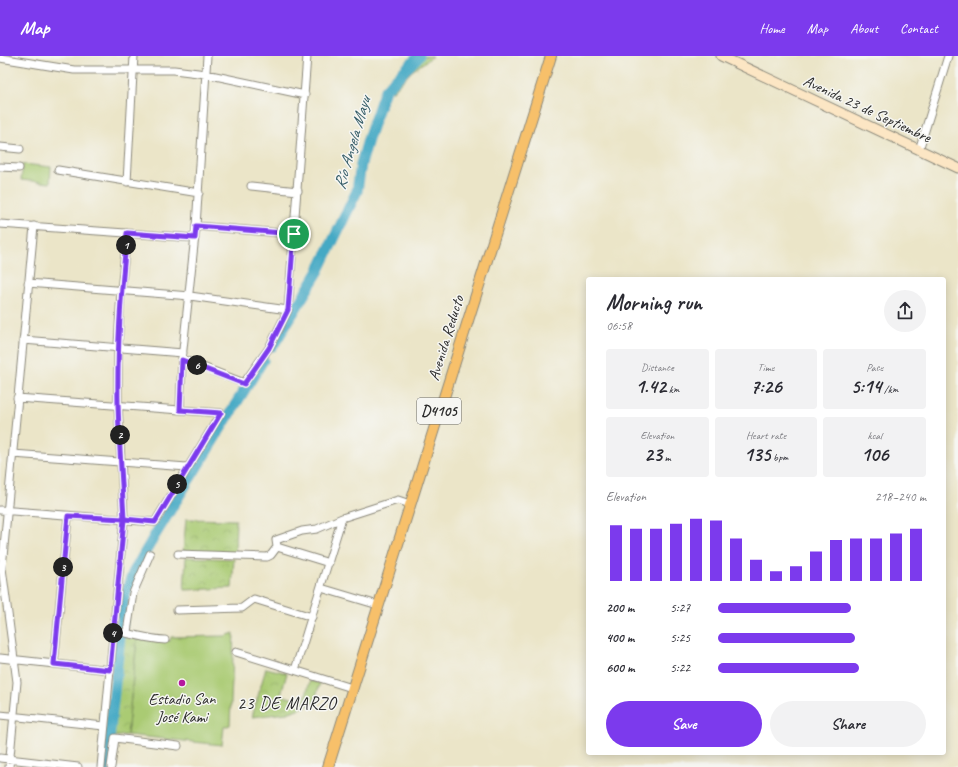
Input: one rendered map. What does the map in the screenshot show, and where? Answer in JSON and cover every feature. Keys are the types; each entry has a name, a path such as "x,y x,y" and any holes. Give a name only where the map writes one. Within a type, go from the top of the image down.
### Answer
{"main road":[{"name":"Avenida Reducto","path":"328,767 551,56"},
{"name":"Avenida 23 de Septiembre","path":"721,56 958,168"}],"street":[{"path":"127,182 134,56"},
{"path":"180,410 182,356 190,296 199,193 207,56"},
{"path":"23,340 118,347 182,356 244,384 269,348 288,310 307,56"},
{"path":"919,150 948,56"},
{"path":"0,58 74,70 174,70 206,74 305,95"},
{"path":"0,147 20,149"},
{"path":"0,167 19,168"},
{"path":"58,170 199,193"},
{"path":"251,186 298,191"},
{"path":"0,224 195,238"},
{"path":"9,763 17,682 1,568 8,511 17,398 34,226"},
{"path":"196,226 294,234"},
{"path":"101,767 124,519 118,405 118,347 121,291 127,233"},
{"path":"28,283 190,296 288,310"},
{"path":"0,510 155,522 221,413 17,398"},
{"path":"13,454 187,467"},
{"path":"178,554 267,557 271,555 277,547 276,540 302,531 317,529 342,518 398,500 410,504"},
{"path":"54,664 68,516"},
{"path":"296,670 342,518"},
{"path":"277,547 329,563"},
{"path":"127,632 133,593 150,554"},
{"path":"321,588 378,606"},
{"path":"177,610 242,608 254,599 312,617"},
{"path":"113,631 127,632 149,639 165,640"},
{"path":"236,652 352,688"},
{"path":"0,658 110,670"},
{"path":"0,715 104,726"},
{"path":"111,767 115,738 178,746"},
{"path":"0,758 9,763 78,767"}],"green space":[{"path":"424,56 433,56 412,71 392,92 394,85"},
{"path":"23,164 51,167 50,183 21,180"},
{"path":"186,519 236,520 235,553 183,551"},
{"path":"186,557 234,559 232,588 184,590"},
{"name":"Estadio San José Kami","path":"234,633 230,725 224,727 222,745 127,735 137,639 170,641 171,637 225,636"},
{"path":"116,634 137,639 127,735 114,737 111,743 105,743"},
{"path":"266,668 287,673 281,695 304,702 310,681 320,683 314,703 287,713 252,717"}],"waterway":[{"name":"Río Angela Mayu","path":"273,346 318,272 357,191 361,164 385,90 419,56"},
{"name":"Río Angela Mayu","path":"122,625 124,599 133,573 263,360"},
{"name":"Río Angela Mayu","path":"106,767 120,637"}],"place":[{"name":"Estadio San José Kami","path":"182,683"}],"district":[{"name":"23 DE MARZO","path":"287,703"}],"route":[{"path":"294,234 196,226 195,238 127,233 121,291 118,347 118,405 124,519 68,516 54,664 110,670 124,519 155,522 221,413 180,410 182,360 244,384 269,348 288,310 294,234"}]}
